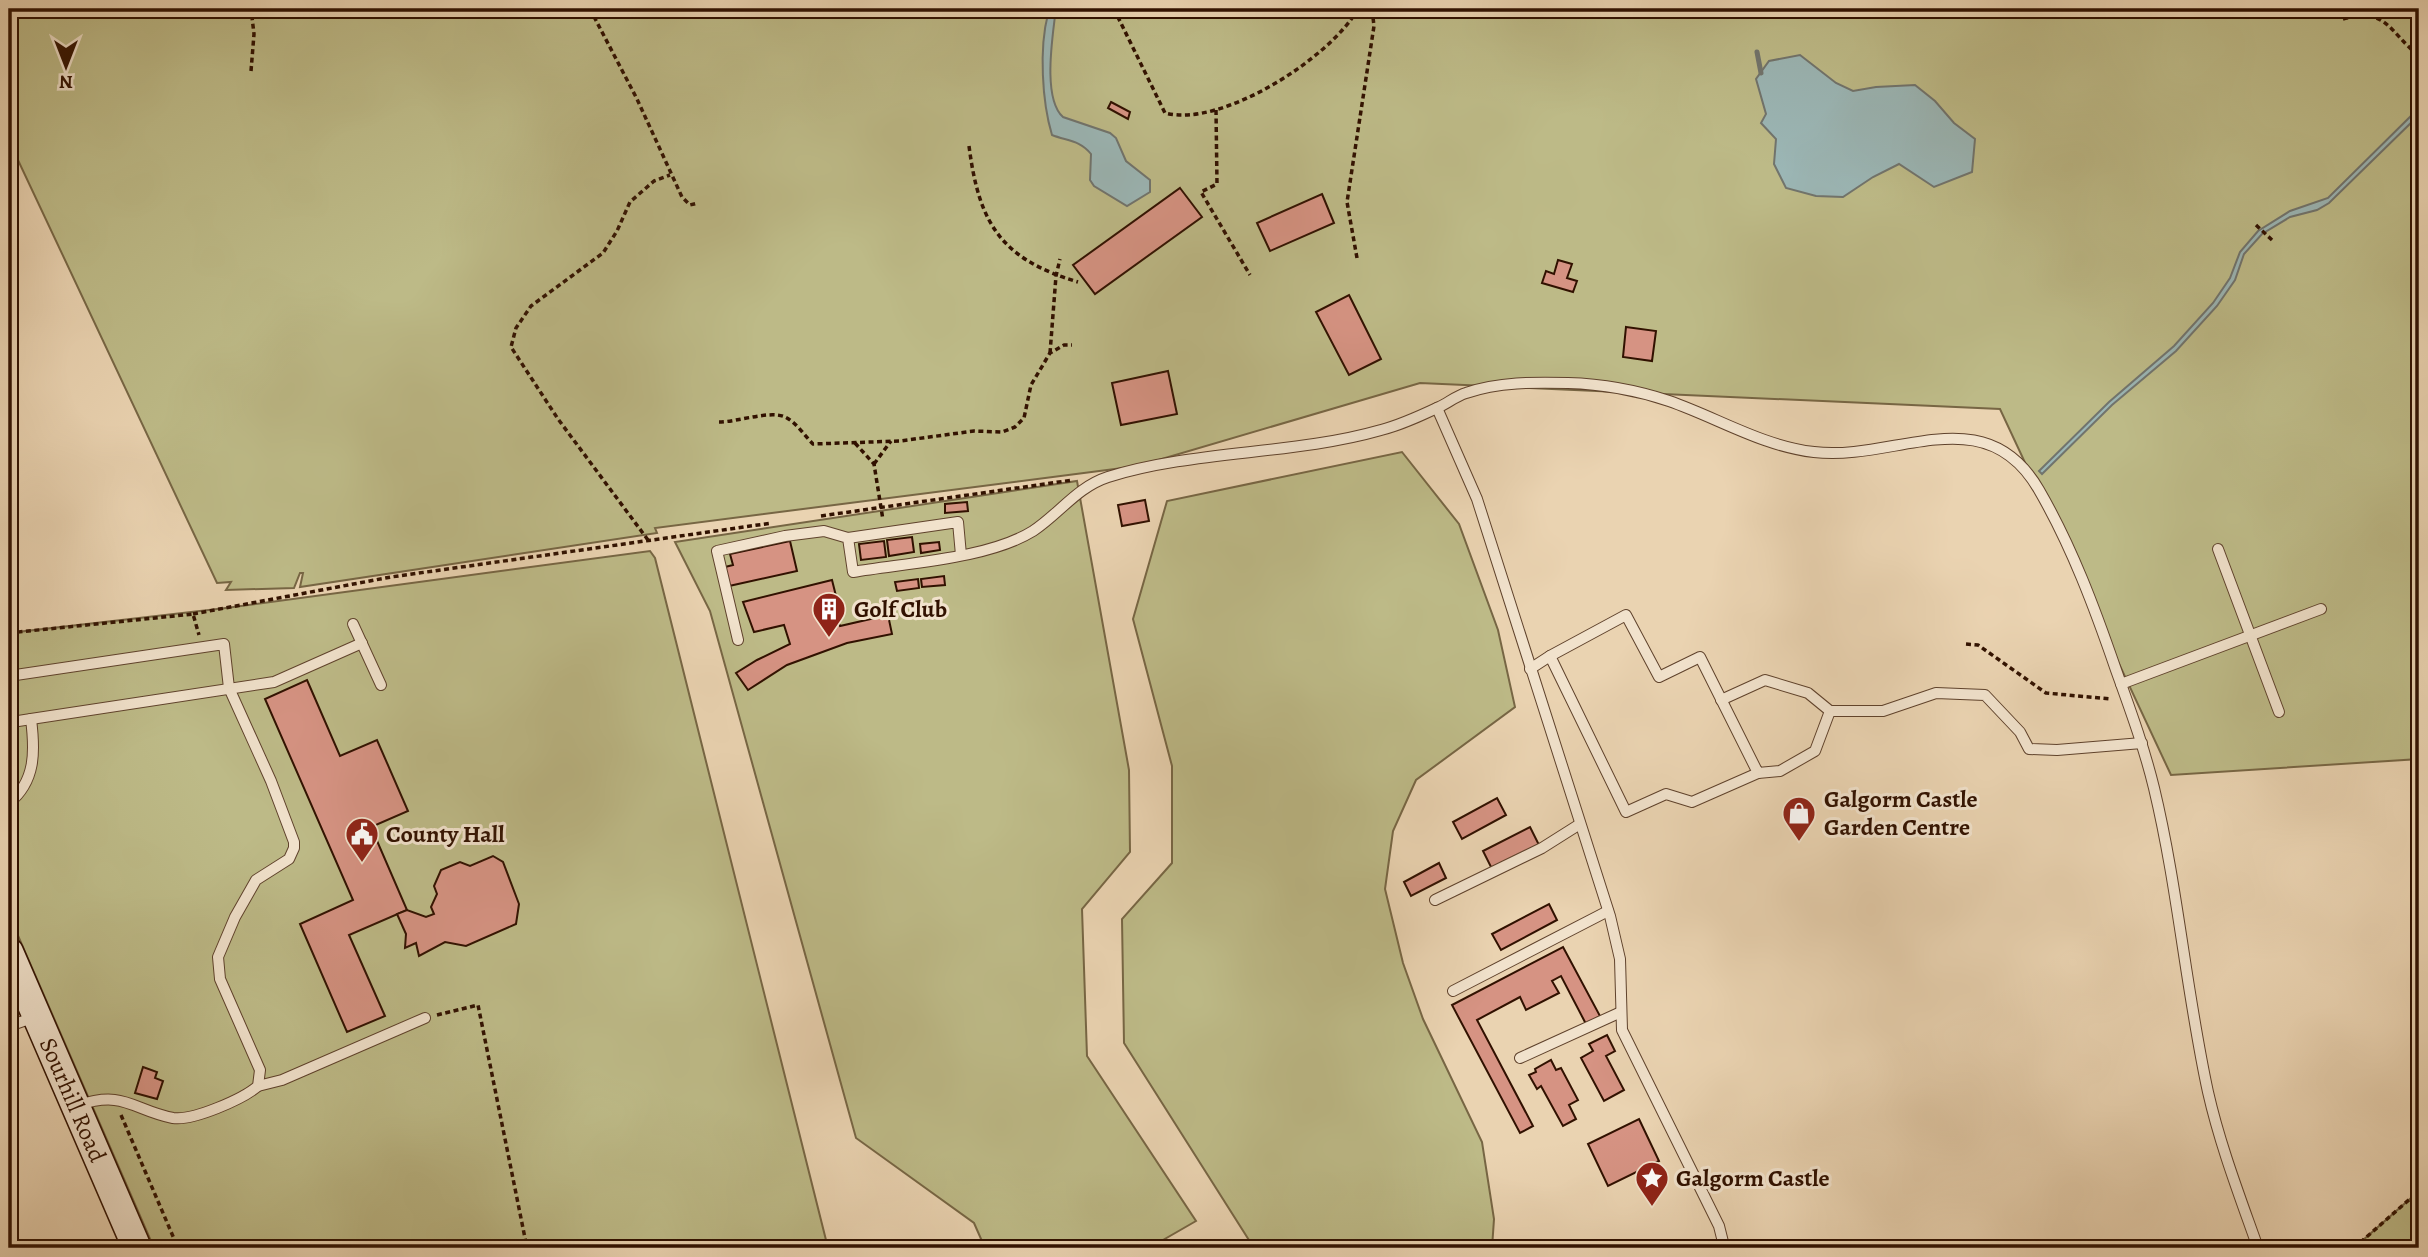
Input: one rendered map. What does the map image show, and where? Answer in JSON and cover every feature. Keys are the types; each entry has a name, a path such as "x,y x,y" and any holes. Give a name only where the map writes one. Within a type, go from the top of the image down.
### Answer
{"street":[{"name":"Sourhill Road","path":"9,952 137,1248"}],"lane":[{"path":"848,538 853,572 961,555 1004,544 1032,531 1082,489 1104,478 1157,466 1318,443 1380,431 1437,408 1465,393 1517,383 1570,383 1628,389 1671,402 1774,444 1815,452 1859,454 1938,438 1969,438 1995,447 2020,464 2037,487 2090,595 2142,743 2177,906 2208,1092 2227,1161 2259,1248"},
{"path":"1437,408 1477,499 1608,911 1620,959 1622,1030 1719,1226 1723,1242 1720,1248"},
{"path":"738,640 717,551 785,536 824,531 848,538 958,522 961,555"},
{"path":"2218,549 2279,712"},
{"path":"2121,684 2321,609"},
{"path":"1530,669 1626,615 1659,677 1700,657 1758,773"},
{"path":"353,624 381,685"},
{"path":"9,696 12,722 274,682 362,643"},
{"path":"9,676 224,644 229,688 271,781 294,842 289,859 256,880 235,917 218,957 220,979 260,1070 258,1086"},
{"path":"1550,656 1626,812 1666,794 1692,802 1758,773 1780,771 1815,751 1829,711"},
{"path":"1721,700 1765,680 1808,693 1829,711 1883,711 1936,692 1956,692 1985,695 2020,732 2029,749 2057,750 2142,743"},
{"path":"9,803 25,787 33,766 32,719"},
{"path":"1435,900 1542,848 1580,824"},
{"path":"1453,991 1608,911"},
{"path":"1520,1058 1621,1012"},
{"path":"9,1027 36,1016"},
{"path":"76,1107 96,1099 114,1098 169,1116 184,1118 211,1110 258,1086 282,1080 425,1018"}],"path":[{"path":"251,9 254,34 251,71"},
{"path":"590,9 631,88 682,197 690,205 698,203"},
{"path":"1114,9 1165,113 1180,117 1216,110 1258,94 1300,67 1341,32 1358,9"},
{"path":"1357,258 1347,202 1351,161 1358,138 1365,71 1374,26 1372,9"},
{"path":"2343,19 2374,15 2419,56"},
{"path":"1216,110 1217,184 1202,192 1250,275"},
{"path":"969,146 972,171 985,217 1001,240 1021,258 1056,276 1078,282"},
{"path":"648,540 558,419 511,346 516,328 531,306 603,253 617,231 629,202 654,181 670,175"},
{"path":"2258,227 2272,240"},
{"path":"719,422 775,414 792,422 813,444 891,441 974,431 1002,432 1015,427 1024,418 1031,385 1050,353 1056,276 1060,259"},
{"path":"1050,353 1064,345 1072,345"},
{"path":"874,464 891,441"},
{"path":"855,443 874,464 884,533"},
{"path":"813,517 1095,476 1104,478"},
{"path":"9,633 193,614 391,577 772,523"},
{"path":"193,614 202,647"},
{"path":"1966,644 1978,645 2046,693 2127,700"},
{"path":"425,1018 478,1005 527,1248"},
{"path":"114,1098 178,1248"},
{"path":"2354,1248 2419,1191"}],"shaded area":[{"path":"9,9 2401,9 2419,19 2419,759 2171,775 2000,409 1420,383 1138,466 655,528 657,533 300,587 303,573 300,573 294,588 226,590 231,582 217,583 9,141"},
{"path":"1402,452 1459,524 1498,630 1515,707 1416,780 1393,831 1385,889 1403,963 1423,1019 1482,1142 1494,1219 1492,1248 1254,1248 1124,1043 1122,919 1172,863 1172,766 1133,619 1167,501"},
{"path":"1077,481 1129,770 1130,852 1082,909 1087,1056 1196,1221 1149,1248 985,1248 974,1223 856,1138 710,611 675,542"},
{"path":"650,551 655,558 828,1248 154,1248 9,915 9,633 226,608"},
{"path":"2419,1191 2419,1248 2354,1248"}],"water":[{"path":"1048,14 1055,16 1050,69 1057,109 1063,117 1110,133 1116,138 1126,161 1150,180 1150,192 1127,206 1094,186 1090,180 1091,154 1087,149 1078,143 1052,135 1043,75 1043,43"},
{"path":"1800,55 1836,83 1853,91 1915,85 1935,101 1954,123 1975,139 1972,172 1934,187 1899,164 1843,197 1816,196 1786,188 1774,164 1776,139 1761,123 1766,114 1756,79 1769,61"},
{"path":"2419,108 2419,115 2329,203 2317,210 2290,217 2262,234 2244,254 2235,280 2217,306 2176,351 2112,405 2042,474 2039,471 2109,402 2174,346 2213,303 2230,278 2240,252 2258,231 2290,211 2328,198"}],"building":[{"path":"1111,102 1130,112 1128,119 1108,108"},
{"path":"1180,188 1202,217 1095,294 1073,265"},
{"path":"1322,194 1334,223 1270,251 1257,223"},
{"path":"1558,260 1572,264 1567,278 1577,281 1573,292 1542,283 1546,271 1554,274"},
{"path":"1349,295 1381,359 1349,375 1316,312"},
{"path":"1626,327 1656,331 1652,361 1623,357"},
{"path":"1168,371 1177,414 1121,425 1112,383"},
{"path":"1145,500 1149,521 1122,526 1118,505"},
{"path":"967,502 968,511 945,513 945,504"},
{"path":"912,537 914,552 889,556 887,540"},
{"path":"790,541 797,571 729,586 725,567 733,565 730,554"},
{"path":"884,541 886,557 861,560 859,544"},
{"path":"939,542 940,550 921,553 920,544"},
{"path":"944,576 945,585 922,587 921,579"},
{"path":"918,579 919,588 897,591 895,582"},
{"name":"Golf Club","path":"832,580 840,612 834,613 840,626 888,615 892,634 847,643 787,665 748,690 736,673 790,644 784,625 754,632 743,602"},
{"name":"County Hall","path":"307,680 340,756 377,740 408,811 371,827 407,910 349,935 385,1016 347,1032 300,924 353,900 265,699"},
{"path":"1497,798 1506,815 1462,839 1453,822"},
{"path":"1530,827 1539,845 1492,869 1483,851"},
{"path":"493,856 503,862 519,904 516,924 466,946 445,942 419,956 416,943 405,948 406,934 397,914 407,910 426,917 434,914 431,907 437,894 434,886 441,870 460,862 470,866"},
{"path":"1439,863 1446,878 1411,896 1404,882"},
{"path":"1549,904 1557,920 1501,950 1492,934"},
{"path":"1563,947 1600,1016 1586,1024 1561,976 1552,981 1559,993 1526,1010 1520,997 1477,1020 1533,1126 1520,1133 1452,1005"},
{"path":"1607,1035 1615,1051 1606,1056 1624,1090 1604,1101 1581,1058 1593,1051 1589,1044"},
{"path":"1551,1060 1556,1070 1561,1068 1578,1100 1569,1105 1576,1119 1563,1126 1541,1086 1537,1089 1529,1075"},
{"path":"143,1067 157,1072 155,1078 163,1081 157,1099 135,1093"},
{"path":"1639,1119 1659,1161 1608,1186 1588,1144"}],"waterway":[{"path":"1757,52 1761,73"}],"place":[{"name":"Golf Club","path":"829,639"},
{"name":"Galgorm Castle Garden Centre","path":"1799,843"},
{"name":"County Hall","path":"362,864"},
{"name":"Galgorm Castle","path":"1652,1208"}]}
